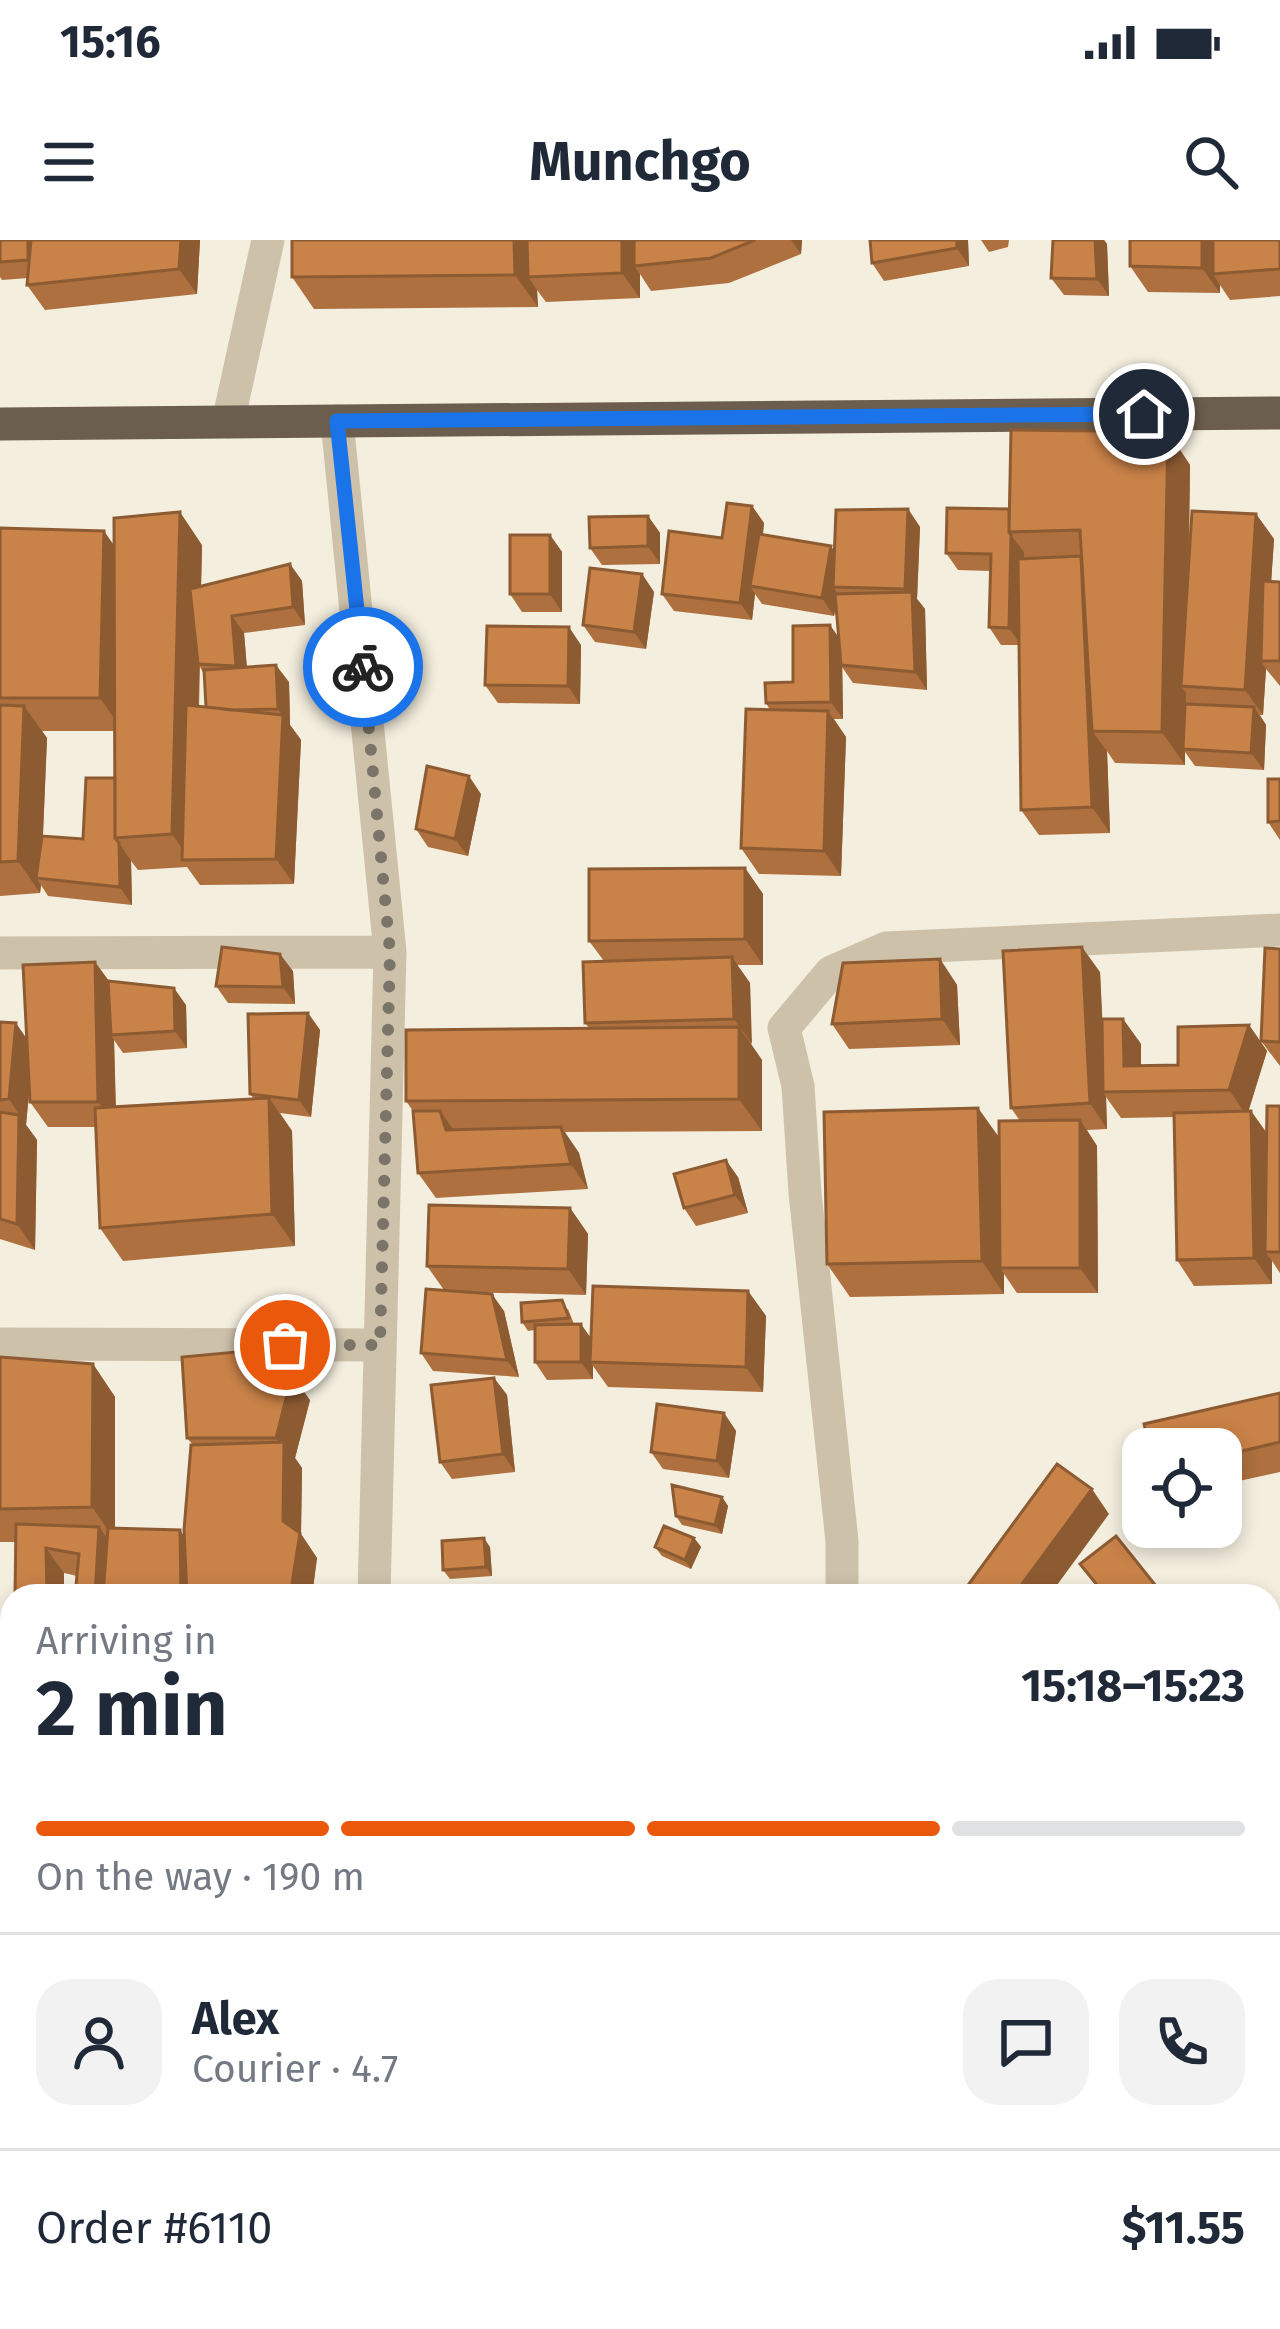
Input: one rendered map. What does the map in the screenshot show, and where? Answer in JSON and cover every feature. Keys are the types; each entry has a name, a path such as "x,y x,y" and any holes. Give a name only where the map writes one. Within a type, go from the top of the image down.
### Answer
{"highway":[{"path":"0,424 1280,413"}],"street":[{"path":"227,422 268,240"},
{"path":"337,421 390,952 374,1584"},
{"path":"842,1584 842,1541 798,1086 784,1028 831,971 886,948 1280,930"},
{"path":"0,953 390,952"},
{"path":"0,1344 380,1345"}],"building":[{"path":"0,240 28,240 28,260 0,262"},
{"path":"31,240 181,240 179,269 27,285"},
{"path":"292,240 514,240 515,275 292,277"},
{"path":"527,240 622,240 622,273 528,277"},
{"path":"634,240 755,240 711,258 634,266"},
{"path":"870,240 957,240 957,248 872,263"},
{"path":"1053,240 1095,240 1097,279 1051,278"},
{"path":"1130,240 1202,240 1202,268 1130,266"},
{"path":"1213,240 1280,240 1280,269 1213,274"},
{"path":"1011,430 1168,432 1162,732 1092,731 1080,530 1009,532"},
{"path":"727,503 752,506 740,603 662,594 669,531 722,538"},
{"path":"947,508 1009,509 1009,628 989,627 991,554 946,553"},
{"path":"908,509 905,589 833,587 836,510"},
{"path":"1192,511 1256,514 1245,690 1181,686"},
{"path":"180,512 172,834 115,838 114,518"},
{"path":"648,516 648,546 590,548 589,517"},
{"path":"0,528 104,531 100,698 0,698"},
{"path":"759,534 831,546 822,598 750,586"},
{"path":"510,535 550,535 550,594 510,594"},
{"path":"1081,556 1092,807 1021,810 1018,559"},
{"path":"290,564 293,607 232,616 236,666 198,664 190,589"},
{"path":"590,568 642,574 634,632 583,625"},
{"path":"1263,581 1280,582 1280,661 1261,661"},
{"path":"912,592 915,672 841,665 835,594"},
{"path":"830,625 831,702 766,703 765,683 793,682 793,626"},
{"path":"487,626 569,627 568,686 485,685"},
{"path":"276,665 278,709 206,707 204,670"},
{"path":"1185,704 1254,707 1251,753 1183,749"},
{"path":"0,705 24,706 18,861 0,862"},
{"path":"186,705 283,715 276,859 182,860"},
{"path":"746,709 828,711 824,851 741,848"},
{"path":"427,766 469,776 455,839 416,829"},
{"path":"86,778 115,778 120,887 36,878 42,836 83,839"},
{"path":"1268,779 1280,779 1280,821 1268,822"},
{"path":"745,868 745,939 589,941 589,869"},
{"path":"222,947 280,954 283,987 216,986"},
{"path":"1082,947 1090,1103 1011,1108 1003,951"},
{"path":"1265,948 1280,949 1280,1042 1261,1041"},
{"path":"732,957 734,1019 585,1023 583,962"},
{"path":"940,959 942,1019 832,1024 843,963"},
{"path":"95,962 98,1102 30,1102 23,965"},
{"path":"108,981 174,988 175,1031 111,1035"},
{"path":"308,1013 299,1100 250,1094 248,1014"},
{"path":"1102,1019 1123,1019 1124,1066 1178,1065 1178,1027 1249,1025 1229,1090 1103,1092"},
{"path":"0,1022 16,1023 9,1099 0,1100"},
{"path":"739,1027 739,1099 406,1101 406,1030"},
{"path":"269,1098 272,1214 100,1228 95,1108"},
{"path":"1267,1106 1280,1106 1280,1252 1265,1252"},
{"path":"978,1108 982,1261 827,1264 824,1112"},
{"path":"413,1111 440,1111 446,1130 561,1127 571,1164 418,1173"},
{"path":"1251,1111 1254,1258 1177,1260 1174,1113"},
{"path":"0,1112 19,1115 17,1224 0,1219"},
{"path":"1080,1120 1080,1268 1000,1268 999,1121"},
{"path":"726,1160 735,1195 684,1208 674,1174"},
{"path":"429,1205 570,1208 568,1269 427,1266"},
{"path":"593,1286 748,1291 746,1367 590,1362"},
{"path":"426,1289 492,1294 507,1360 421,1353"},
{"path":"562,1300 569,1318 522,1322 521,1303"},
{"path":"581,1324 581,1362 535,1362 535,1325"},
{"path":"270,1349 292,1375 276,1438 187,1438 182,1357"},
{"path":"0,1357 93,1364 92,1507 0,1509"},
{"path":"494,1378 503,1454 440,1462 431,1385"},
{"path":"1280,1393 1280,1442 1242,1451 1242,1428 1145,1428 1144,1424"},
{"path":"657,1404 724,1413 717,1461 651,1452"},
{"path":"284,1442 283,1521 300,1533 292,1584 186,1584 184,1530 191,1445"},
{"path":"1057,1464 1092,1489 1022,1584 969,1584"},
{"path":"672,1485 722,1497 715,1525 676,1516"},
{"path":"16,1524 99,1527 96,1584 76,1584 79,1554 46,1548 47,1584 15,1584"},
{"path":"664,1526 694,1538 685,1560 655,1547"},
{"path":"108,1528 180,1530 181,1584 104,1584"},
{"path":"1116,1536 1154,1584 1096,1584 1080,1564"},
{"path":"484,1538 486,1567 443,1570 442,1541"}],"way so far":[{"path":"285,1345 380,1345 390,952 363,667"}],"route":[{"path":"363,667 337,421 1144,414"}]}
